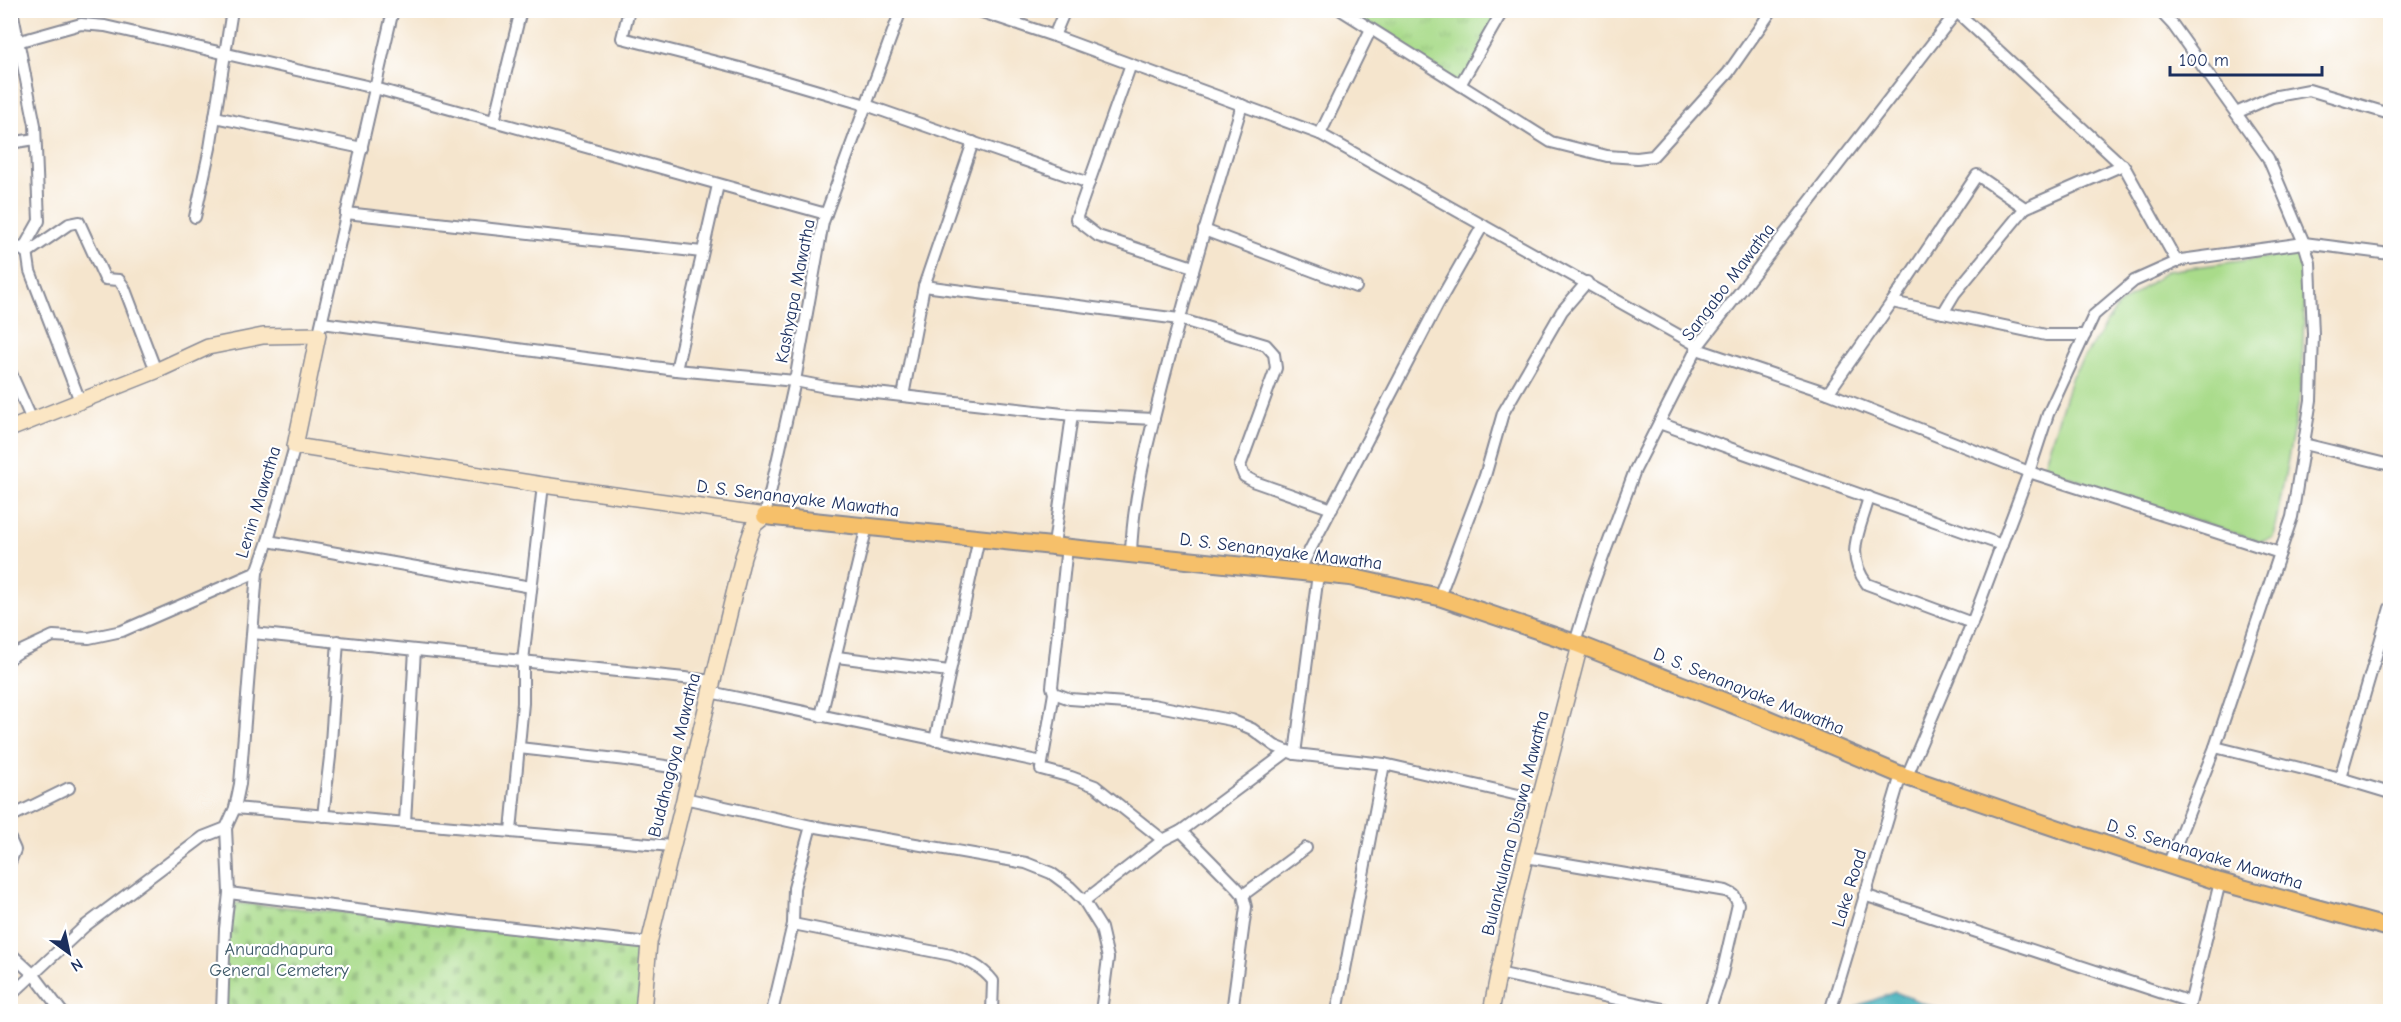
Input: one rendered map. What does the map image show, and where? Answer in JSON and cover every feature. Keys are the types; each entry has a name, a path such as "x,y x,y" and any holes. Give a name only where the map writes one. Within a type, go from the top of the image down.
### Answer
{"main road":[{"path":"10,429 156,371 208,346 320,329"},
{"name":"Lenin Mawatha","path":"295,446 320,329"},
{"name":"D. S. Senanayake Mawatha","path":"295,446 765,516 1060,545 1299,571 1384,583 1439,597 1578,644 1904,775 2220,882 2391,928"},
{"name":"Buddhagaya Mawatha","path":"643,1011 649,943 672,846 750,535 754,525 765,516"},
{"name":"Bulankulama Disawa Mawatha","path":"1491,1011 1498,973 1578,644"}],"street":[{"path":"12,10 35,125 39,221 26,244 30,271 80,401"},
{"path":"195,217 215,117 232,10"},
{"name":"Lenin Mawatha","path":"320,329 393,10"},
{"path":"494,121 521,10"},
{"path":"629,10 622,38 740,68 866,105 1089,183"},
{"name":"Kashyapa Mawatha","path":"765,516 795,381 826,214 901,10"},
{"path":"976,10 1054,36 1320,134 1587,282 1697,347 1828,393 2030,472 2280,553"},
{"path":"1054,36 1065,10"},
{"path":"1341,10 1551,142 1607,156 1637,158 1653,156 1728,73 1772,10"},
{"path":"1460,85 1503,10"},
{"path":"2159,10 2173,25 2268,158 2304,243 2310,263 2313,333 2312,400 2292,518 2215,747 2168,865"},
{"path":"1957,11 2123,165 2177,262"},
{"name":"Sangabo Mawatha","path":"1578,644 1592,587 1635,470 1697,347 1957,11"},
{"path":"17,42 81,24 105,26 375,88 826,214"},
{"path":"1320,134 1371,29"},
{"path":"1131,64 1076,219 1098,236 1193,267"},
{"path":"2236,113 2272,97 2309,90 2391,114"},
{"path":"1131,553 1132,521 1154,419 1193,267 1242,105"},
{"path":"215,117 362,148"},
{"path":"10,143 35,139"},
{"path":"903,396 924,286 972,142"},
{"path":"1943,313 1955,293 2025,208 2123,165"},
{"path":"1828,393 1977,175 2025,208"},
{"path":"676,370 718,185"},
{"path":"346,213 702,252"},
{"path":"27,253 69,224 79,222 105,279 119,280 124,287 156,371"},
{"path":"1299,571 1438,303 1482,225"},
{"path":"1204,230 1356,287"},
{"path":"10,243 27,253"},
{"name":"Lake Road","path":"1830,1011 1864,895 1904,775 1972,623 2030,472 2048,414 2094,315 2134,281 2177,262 2304,243 2391,254"},
{"path":"1439,597 1481,486 1503,413 1562,311 1587,282"},
{"path":"924,286 1179,319 1266,345 1274,354 1276,368 1240,466 1244,476 1332,509"},
{"path":"1892,302 2046,335 2085,334"},
{"path":"320,329 676,370 795,381 831,388 1072,415 1154,419"},
{"path":"10,371 32,420"},
{"path":"1072,415 1060,545 1052,687 1054,693 1041,769 1095,786 1163,840"},
{"path":"1659,423 2002,544"},
{"path":"2304,444 2391,465"},
{"name":"Lenin Mawatha","path":"222,1011 225,929 229,893 226,828 235,808 240,784 257,572 268,542 295,446"},
{"path":"511,831 519,748 523,661 543,484"},
{"path":"1869,497 1853,555 1857,571 1867,584 1972,623"},
{"path":"821,716 867,526"},
{"path":"935,740 979,538"},
{"path":"268,542 531,587"},
{"path":"10,658 53,636 89,638 122,631 257,572"},
{"path":"1084,901 1163,840 1181,831 1291,753 1318,574"},
{"path":"2340,778 2391,608"},
{"path":"253,633 523,661 712,687 821,716 1042,762"},
{"path":"323,816 330,757 338,642"},
{"path":"405,822 415,650"},
{"path":"837,657 949,672"},
{"path":"1054,693 1070,699 1153,705 1231,720 1252,729 1275,747 1291,753 1384,764 1540,800"},
{"path":"2215,747 2391,793"},
{"path":"519,748 691,770"},
{"path":"1349,1011 1337,1010 1384,764"},
{"path":"10,818 69,788"},
{"path":"684,798 812,826 1026,863 1051,873 1084,901 1101,928 1108,958 1101,1011"},
{"path":"235,808 672,846"},
{"path":"772,1011 793,924 794,888 812,826"},
{"path":"10,996 94,919 203,837 226,828"},
{"path":"1181,831 1243,895 1246,907 1245,924 1232,1011"},
{"path":"10,839 15,850 10,862"},
{"path":"1243,895 1306,848"},
{"path":"1526,857 1726,891 1734,895 1738,904 1722,974 1709,1011"},
{"path":"1864,895 2189,1007 2220,882"},
{"path":"229,893 649,943"},
{"path":"793,924 951,955 970,962 984,970 993,981 992,1011"},
{"path":"10,953 34,975 62,1011"},
{"path":"1498,973 1677,1011"}],"green space":[{"path":"1341,11 1504,11 1460,85"},
{"path":"2298,253 2305,290 2301,390 2273,538 2260,542 2043,468 2072,376 2117,307 2167,271"},
{"name":"Anuradhapura General Cemetery","path":"225,902 477,924 649,943 643,1011 221,1012"}],"water":[{"path":"1895,992 1944,1011 1855,1011 1857,1006"}]}
